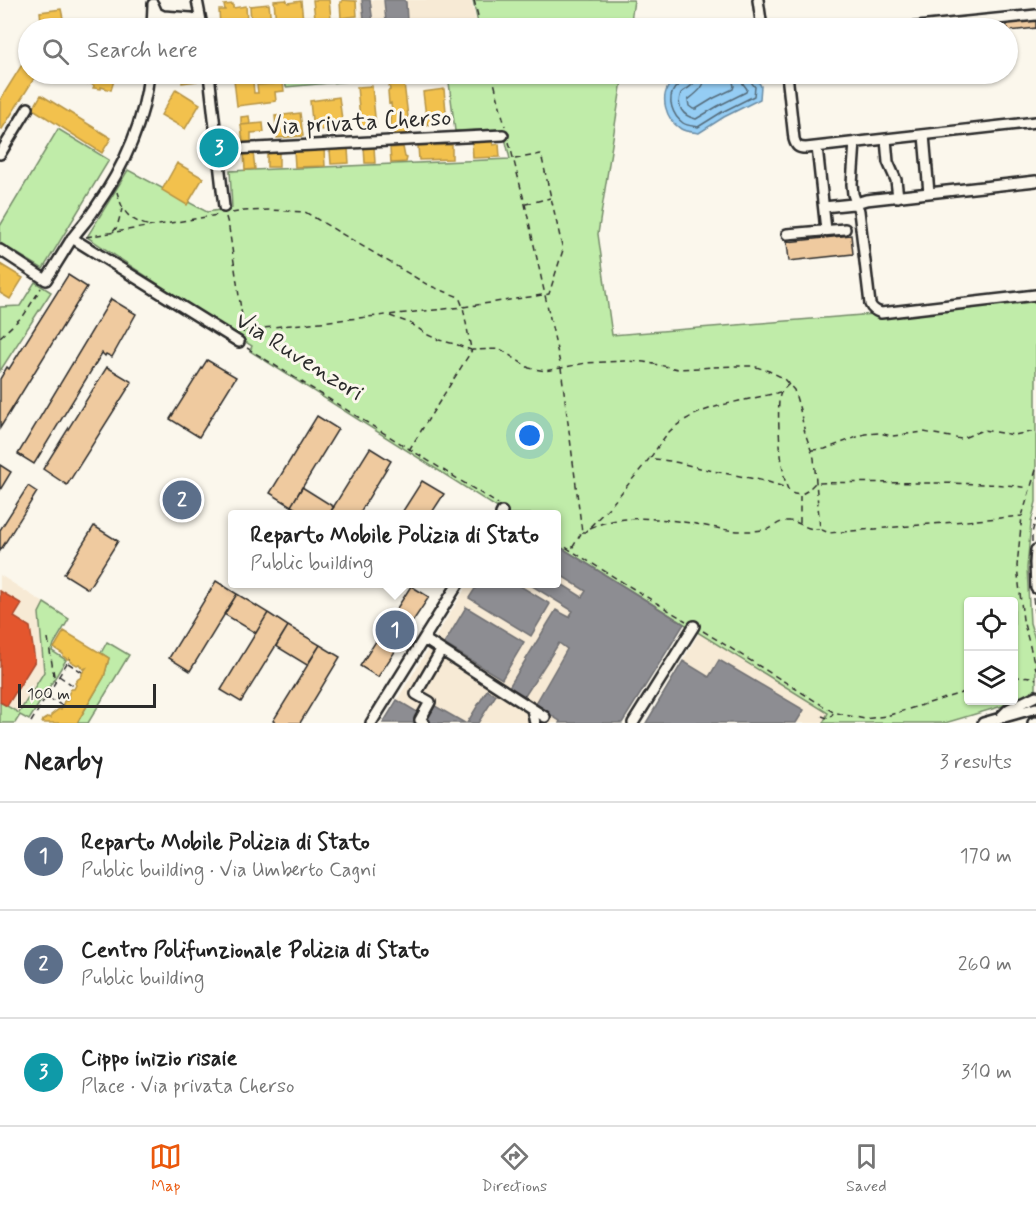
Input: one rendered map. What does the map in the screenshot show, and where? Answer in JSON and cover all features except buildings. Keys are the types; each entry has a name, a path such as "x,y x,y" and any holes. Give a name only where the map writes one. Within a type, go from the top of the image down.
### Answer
{"street":[{"path":"758,0 761,18"},
{"path":"156,2 163,16"},
{"path":"153,18 156,2"},
{"path":"159,18 163,16 191,18 196,16 199,2"},
{"path":"199,2 201,18"},
{"path":"1006,18 1036,15"},
{"path":"0,250 46,280 72,238 94,211 113,179 142,116 147,84"},
{"path":"210,84 225,211"},
{"path":"788,84 794,139 800,148 1036,122"},
{"path":"0,154 28,108"},
{"path":"924,135 929,193"},
{"name":"Via privata Cherso","path":"217,150 506,137"},
{"path":"886,139 888,162 896,180 898,197"},
{"path":"855,142 853,194 859,212 870,304 876,312 1036,295"},
{"path":"817,147 826,230"},
{"path":"824,207 866,200 1036,181"},
{"path":"787,234 845,228"},
{"name":"Via Ruvenzori","path":"72,238 239,342"},
{"path":"1036,550 1036,588"},
{"path":"371,723 456,588"},
{"path":"633,723 694,626"},
{"path":"424,639 544,717"},
{"path":"424,723 420,720 430,702 416,694 441,651"},
{"path":"999,718 1009,709 1036,696"},
{"path":"983,723 1036,708"},
{"path":"532,709 535,723"}],"path":[{"path":"474,0 478,18"},
{"path":"494,84 525,204 561,368 582,532"},
{"path":"244,330 463,307 549,294 563,250 541,154 513,159"},
{"path":"113,179 122,208 128,216 138,223 152,226"},
{"path":"525,204 551,198"},
{"path":"112,233 117,227 122,208"},
{"path":"225,211 244,330 239,342"},
{"path":"72,238 152,226 225,211 305,212 428,285 459,297 472,350 409,450"},
{"path":"0,337 24,315 46,280"},
{"path":"388,315 410,323 439,340 472,350 500,350 529,368 545,371 586,363 624,361 644,362 678,369 753,366 769,371 783,378 794,390 815,469 820,530"},
{"name":"Via Ruvenzori","path":"239,342 500,510"},
{"path":"571,550 582,532 585,532 613,503 669,433 683,421 719,406 781,392 789,384"},
{"path":"781,392 778,419 787,489"},
{"path":"811,450 825,449 865,434 880,433 892,436 924,432 961,439 983,430 1014,435 1036,431"},
{"path":"649,459 664,459 710,471 771,482 787,489 792,494 800,495 815,483 958,483 1029,488"},
{"path":"1036,470 1022,516 1017,566 1023,620 1036,669"},
{"path":"800,495 800,525"},
{"path":"589,528 618,519 640,518 750,531 767,529 786,520 796,522 811,530 829,533 1022,516"},
{"path":"561,544 833,712 865,718 886,716 964,693"},
{"path":"48,639 55,683"},
{"path":"39,723 32,721 70,658"},
{"path":"67,663 82,672"},
{"path":"59,676 75,687"},
{"path":"1018,678 1036,680"},
{"path":"47,697 63,706"},
{"path":"822,716 830,719 833,712"}],"shaded area":[{"path":"359,0 471,0 476,18 361,18"},
{"path":"561,547 684,624 622,723 383,723 466,588 561,588"},
{"path":"0,575 44,603 39,613 44,672 19,713 0,702"},
{"path":"699,633 828,713 823,723 646,723"}],"green space":[{"path":"473,0 634,0 631,18 477,18"},
{"path":"286,84 319,84 286,87"},
{"path":"449,84 621,84 598,234 612,335 1036,301 1036,502 1031,522 1027,568 1030,623 1036,642 1036,692 1029,698 1018,701 1018,597 964,597 964,705 1005,705 945,723 823,723 828,713 561,547 561,510 501,510 250,351 252,346 87,237 128,170 207,212 232,208 230,171 510,159 503,129 455,131"},
{"path":"58,129 109,160 43,269 0,243 0,226"},
{"path":"35,282 51,292 0,371 0,307 20,306"},
{"path":"44,603 69,619 52,651 66,660 29,720 20,715 15,723 0,723 0,702 19,713 44,672 39,613"},
{"path":"107,642 129,655 88,723 77,723 104,677 109,658 101,653"}],"water":[{"path":"671,84 760,84 761,86 760,99 724,117 699,133 683,130 671,120 665,101"}],"place":[{"name":"Cippo inizio risaie","path":"219,148"},
{"name":"Centro Polifunzionale Polizia di Stato","path":"182,500"},
{"name":"Reparto Mobile Polizia di Stato","path":"395,630"}]}
